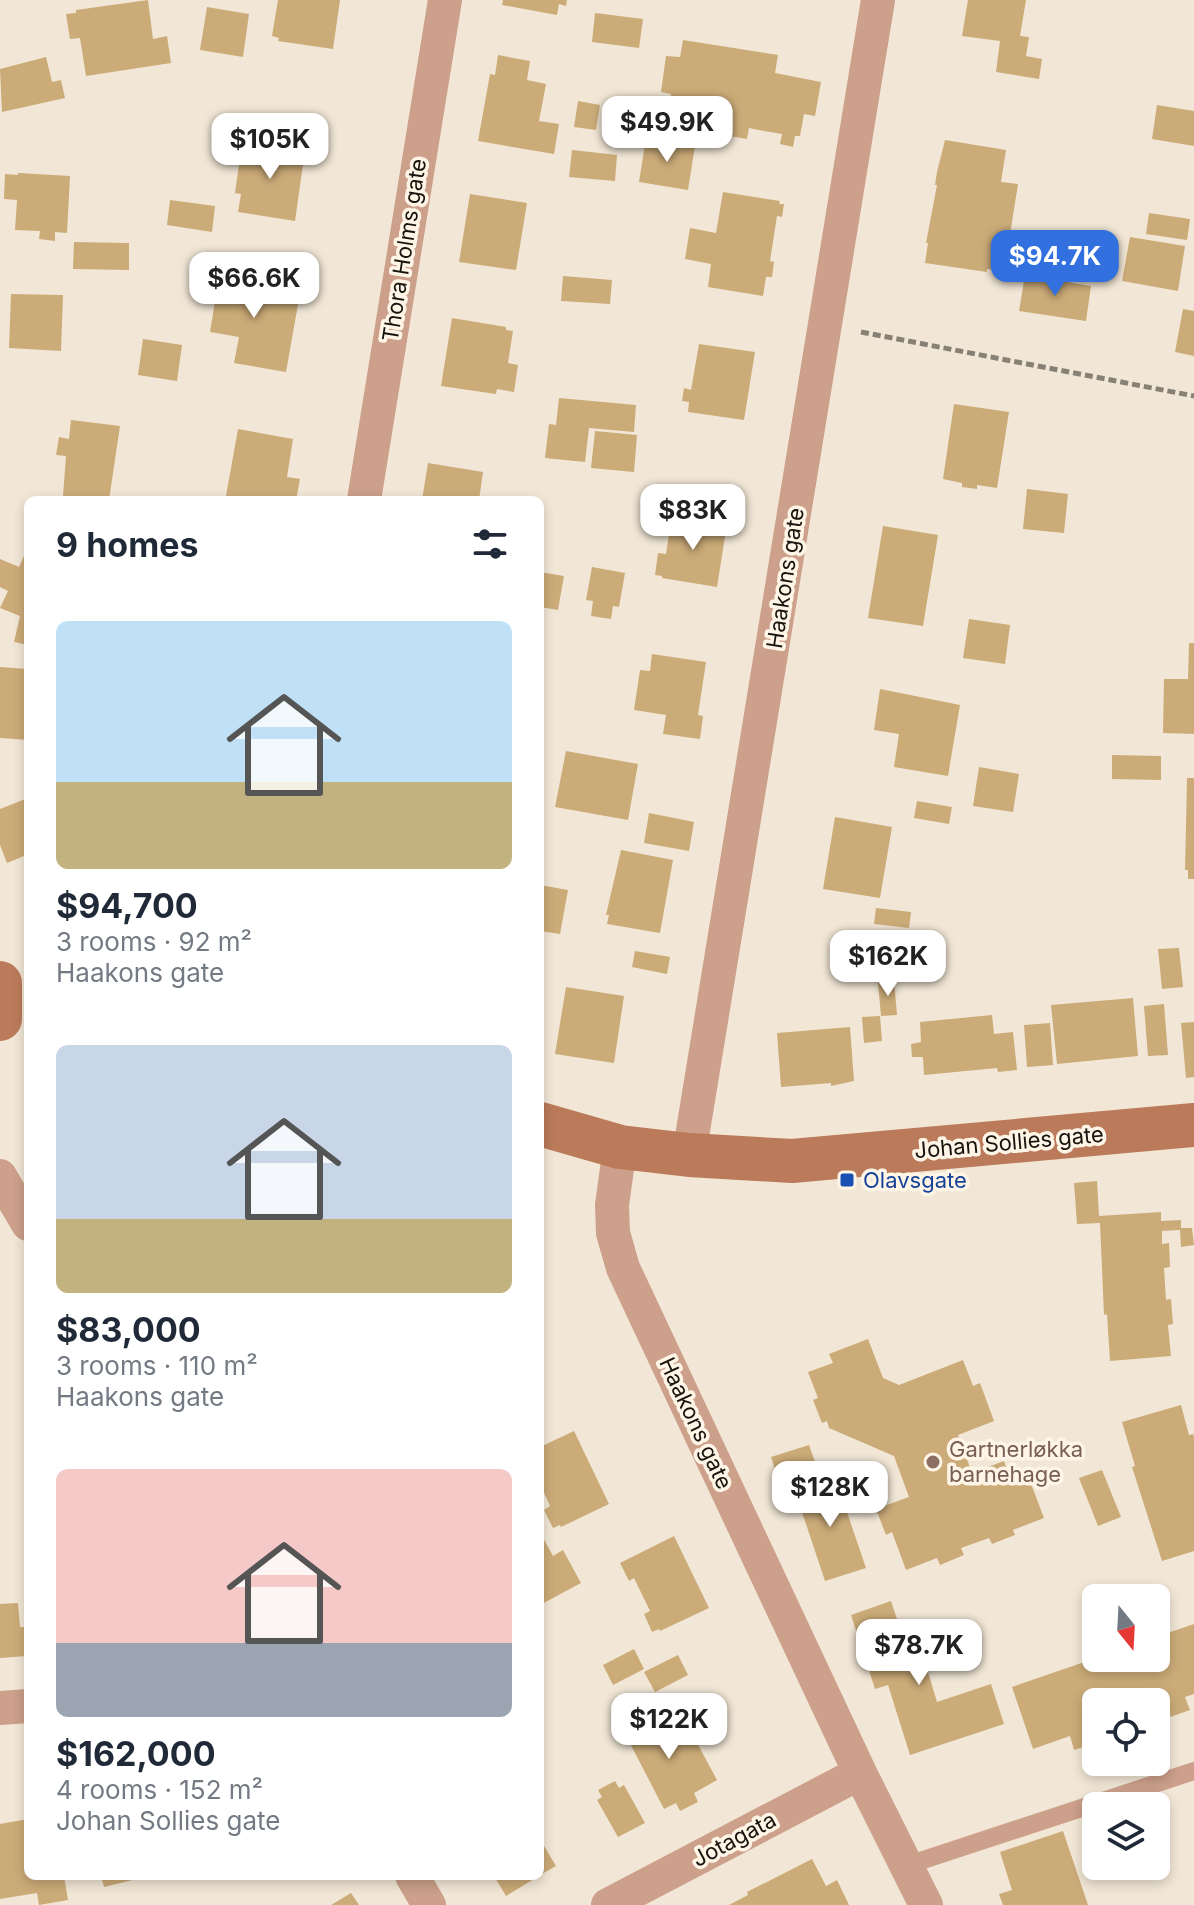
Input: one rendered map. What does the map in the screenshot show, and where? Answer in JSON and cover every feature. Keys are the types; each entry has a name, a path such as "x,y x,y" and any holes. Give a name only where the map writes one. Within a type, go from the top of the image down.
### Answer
{"main road":[{"name":"Johan Sollies gate","path":"544,1125 620,1147 792,1161 1194,1125"}],"street":[{"name":"Thora Holms gate","path":"365,496 445,0"},
{"name":"Haakons gate","path":"689,1155 878,0"},
{"name":"Haakons gate","path":"620,1147 612,1205 613,1233 623,1268 860,1773 926,1905"},
{"path":"0,1176 24,1217"},
{"path":"0,1708 24,1706"},
{"name":"Jotagata","path":"608,1905 860,1773"},
{"path":"414,1880 429,1905"}],"lane":[{"path":"908,1865 1194,1771"}],"path":[{"path":"827,325 1194,396"}],"building":[{"path":"148,0 153,39 167,36 171,63 86,76 80,38 70,39 66,14"},
{"path":"278,0 340,0 333,49 278,41 279,38 272,36"},
{"path":"503,0 567,0 566,6 559,4 557,15 502,5"},
{"path":"968,0 1026,0 1020,36 1029,37 1026,56 1042,59 1039,79 996,72 1000,41 962,36"},
{"path":"207,7 249,14 243,57 200,50"},
{"path":"595,13 643,19 639,48 592,42"},
{"path":"683,40 778,55 775,73 821,82 815,116 804,114 800,136 795,136 793,147 780,144 782,134 749,128 747,139 716,134 718,123 685,118 683,128 672,126 673,116 667,115 671,94 661,92 666,56 680,57"},
{"path":"498,55 530,61 527,80 546,84 539,121 559,124 554,154 478,141 490,74 495,75"},
{"path":"46,57 52,82 61,80 65,98 2,112 0,69"},
{"path":"578,101 600,105 596,130 574,127"},
{"path":"1157,105 1194,111 1194,146 1152,139"},
{"path":"646,138 695,146 688,190 639,182"},
{"path":"945,140 1006,150 1001,182 1018,184 1004,272 925,263 937,172"},
{"path":"249,142 305,150 295,221 238,212 241,194 235,193 239,164 245,164"},
{"path":"572,150 617,155 615,181 569,177"},
{"path":"5,174 70,176 67,233 55,232 55,241 39,239 40,231 15,230 17,200 4,199"},
{"path":"723,192 784,204 782,217 777,216 770,261 774,262 772,277 766,277 763,296 708,287 711,264 685,259 690,228 716,233"},
{"path":"470,194 527,203 516,270 459,262"},
{"path":"170,200 215,206 212,232 167,225"},
{"path":"1149,213 1190,219 1187,240 1146,234"},
{"path":"1130,237 1185,246 1178,291 1122,281"},
{"path":"74,242 129,243 129,270 73,269"},
{"path":"221,265 254,271 250,291 299,299 286,372 234,363 239,337 210,332"},
{"path":"1025,275 1091,286 1086,321 1019,311"},
{"path":"563,276 612,280 610,304 561,301"},
{"path":"11,294 63,295 61,351 9,348"},
{"path":"1183,309 1194,311 1194,356 1175,352"},
{"path":"452,318 506,327 506,330 513,331 508,363 518,365 514,392 497,389 496,394 441,386"},
{"path":"143,339 182,345 177,381 138,375"},
{"path":"699,344 755,352 744,420 688,412 689,402 682,401 684,388 691,390"},
{"path":"559,398 636,405 634,432 589,428 585,462 545,458 549,424 556,425"},
{"path":"954,404 1009,412 997,488 977,485 977,489 962,487 962,483 943,479"},
{"path":"71,420 120,426 110,496 63,496 66,456 56,455 59,437 69,439"},
{"path":"238,429 293,439 287,477 300,479 297,496 226,496"},
{"path":"595,431 637,435 634,472 591,468"},
{"path":"428,463 483,472 480,496 423,496"},
{"path":"1027,489 1068,494 1064,533 1023,529"},
{"path":"672,515 727,524 717,587 655,575 658,553 666,554"},
{"path":"883,526 938,535 923,626 868,618"},
{"path":"24,556 24,644 14,642 20,616 0,608 8,591 0,587 0,559 19,567"},
{"path":"592,567 625,573 619,607 613,606 611,619 591,616 593,601 586,600"},
{"path":"544,573 564,576 558,610 544,608"},
{"path":"969,619 1010,625 1005,664 963,658"},
{"path":"1189,643 1194,643 1194,734 1163,733 1164,679 1188,679"},
{"path":"652,654 706,662 698,715 703,716 700,739 663,734 666,715 634,710 640,670 650,671"},
{"path":"0,667 24,669 24,740 0,738"},
{"path":"880,689 960,705 948,776 894,767 899,734 874,730"},
{"path":"566,751 638,764 628,820 555,807"},
{"path":"1112,755 1161,756 1161,780 1112,779"},
{"path":"979,767 1019,774 1013,812 973,806"},
{"path":"1187,778 1194,778 1194,879 1188,879 1188,870 1185,870"},
{"path":"24,800 24,856 7,863 0,845 0,809"},
{"path":"917,801 952,807 949,824 914,818"},
{"path":"649,813 694,822 689,851 644,843"},
{"path":"835,817 892,827 880,898 823,889"},
{"path":"621,850 673,860 660,933 607,924 609,915 606,915"},
{"path":"544,886 568,890 560,934 544,932"},
{"path":"876,908 911,912 909,928 874,924"},
{"path":"1179,948 1183,987 1162,989 1158,949"},
{"path":"635,951 670,957 667,974 632,967"},
{"path":"895,951 898,977 874,980 872,953"},
{"path":"894,980 897,1015 881,1016 878,982"},
{"path":"566,987 624,996 614,1063 555,1054"},
{"path":"1133,998 1138,1056 1057,1064 1051,1005"},
{"path":"1164,1004 1168,1055 1148,1056 1144,1006"},
{"path":"992,1015 994,1034 1013,1032 1017,1070 998,1072 997,1068 924,1075 923,1057 912,1057 911,1044 921,1042 920,1022"},
{"path":"880,1016 882,1041 864,1043 862,1017"},
{"path":"1194,1022 1194,1077 1186,1078 1181,1023"},
{"path":"1050,1023 1053,1065 1027,1067 1024,1025"},
{"path":"850,1027 854,1081 831,1086 831,1083 781,1087 777,1033"},
{"path":"1097,1181 1099,1216 1161,1212 1161,1221 1181,1220 1181,1228 1192,1228 1194,1245 1181,1247 1180,1230 1162,1231 1162,1244 1169,1243 1170,1267 1164,1268 1166,1300 1171,1299 1173,1324 1168,1325 1171,1356 1110,1361 1107,1314 1104,1315 1100,1223 1077,1224 1074,1183"},
{"path":"868,1339 883,1378 899,1385 963,1360 973,1386 980,1383 994,1421 958,1435 972,1473 1004,1461 1009,1475 1018,1471 1023,1485 1030,1481 1044,1518 1013,1530 1015,1535 992,1544 989,1538 961,1548 964,1555 940,1565 937,1558 906,1570 892,1532 886,1535 876,1509 909,1497 894,1456 829,1428 827,1421 822,1423 813,1400 818,1398 808,1372 833,1363 829,1354"},
{"path":"1181,1405 1189,1435 1193,1434 1194,1437 1194,1551 1162,1561 1132,1467 1135,1466 1122,1422"},
{"path":"574,1431 609,1504 553,1528 544,1510 550,1506 544,1493 544,1445"},
{"path":"809,1445 819,1473 780,1485 771,1457"},
{"path":"1102,1470 1121,1517 1098,1526 1079,1478"},
{"path":"835,1477 866,1568 825,1581 795,1491"},
{"path":"674,1536 709,1608 652,1632 644,1614 650,1611 634,1578 629,1581 620,1563"},
{"path":"544,1539 553,1556 563,1550 581,1583 544,1603"},
{"path":"891,1601 915,1673 927,1669 937,1702 991,1684 1004,1724 910,1755 888,1685 875,1689 851,1615"},
{"path":"18,1603 20,1627 24,1627 24,1656 0,1658 0,1604"},
{"path":"1194,1624 1194,1694 1185,1697 1190,1710 1170,1717 1170,1688 1082,1688 1082,1747 1074,1750 1070,1736 1033,1749 1012,1687 1082,1663 1082,1672 1170,1672 1170,1632"},
{"path":"634,1649 644,1669 613,1685 603,1665"},
{"path":"678,1655 688,1675 655,1692 644,1672"},
{"path":"653,1709 668,1737 688,1726 717,1780 694,1793 698,1802 680,1811 676,1803 664,1809 621,1726"},
{"path":"615,1781 619,1788 624,1785 645,1823 618,1837 597,1800 602,1797 598,1790"},
{"path":"24,1820 24,1880 65,1880 68,1900 39,1905 37,1893 0,1899 0,1824"},
{"path":"1063,1831 1088,1905 1003,1905 999,1894 1012,1890 1000,1852"},
{"path":"544,1846 556,1866 544,1873"},
{"path":"812,1859 826,1886 837,1880 849,1905 729,1905 748,1895 747,1892"},
{"path":"102,1880 133,1880 104,1887"},
{"path":"496,1880 532,1880 506,1896"},
{"path":"351,1893 359,1905 331,1905"}],"place":[{"name":"Olavsgate","path":"847,1180"},
{"name":"Gartnerløkka barnehage","path":"933,1462"}]}
